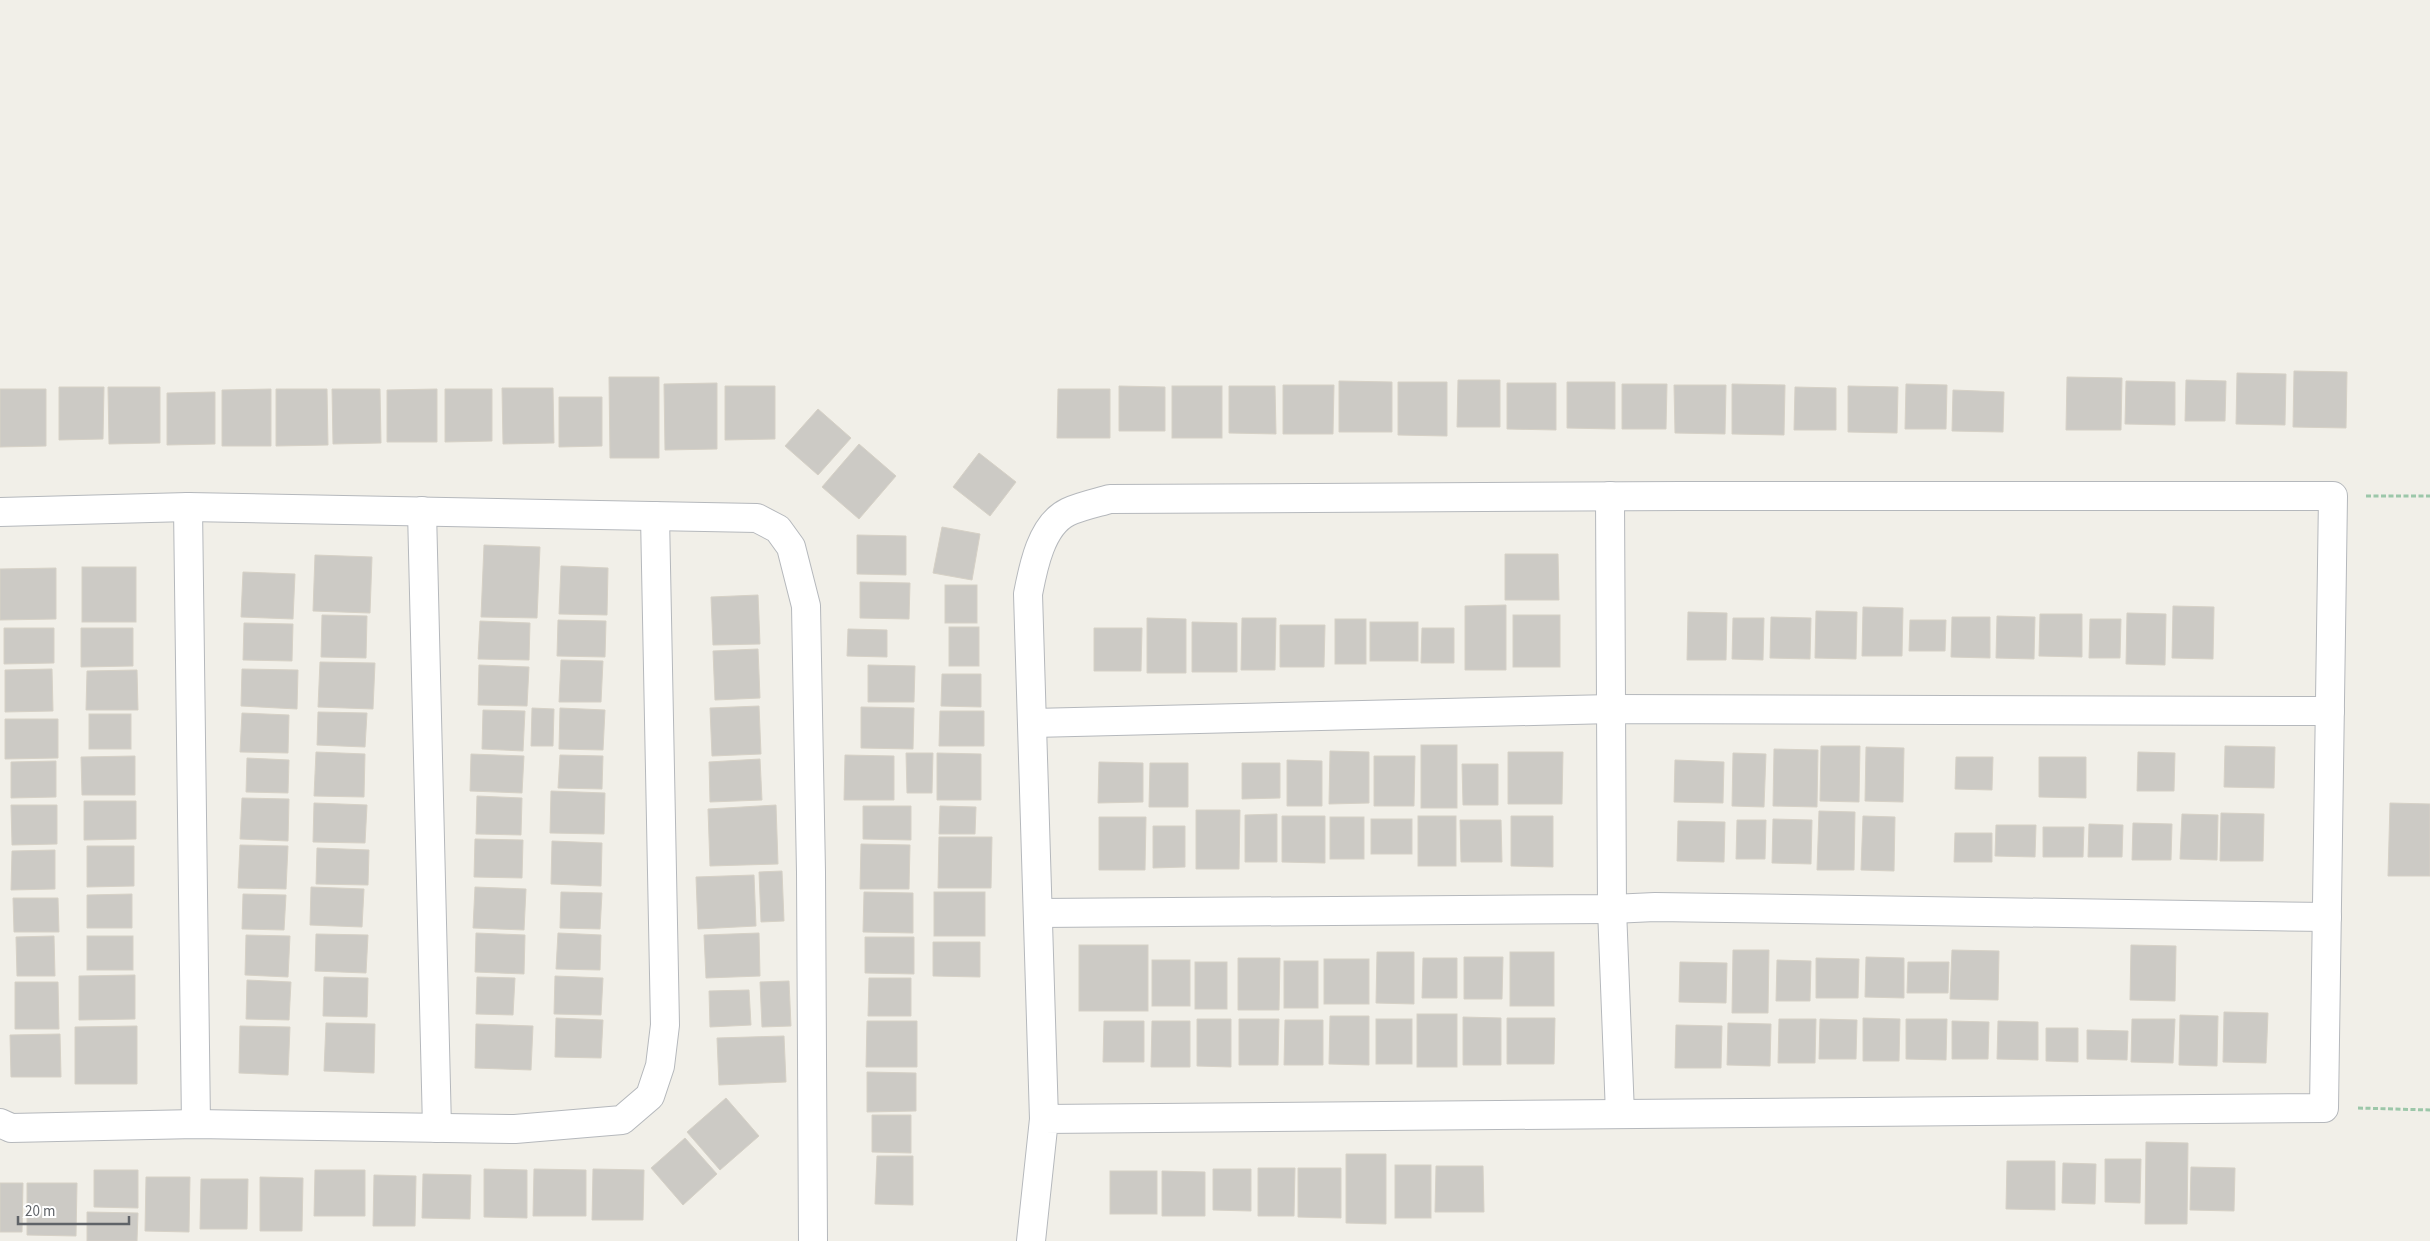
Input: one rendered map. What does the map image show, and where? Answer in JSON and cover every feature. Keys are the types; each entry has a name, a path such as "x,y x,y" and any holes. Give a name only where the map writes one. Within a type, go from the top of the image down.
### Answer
{"street":[{"path":"1610,496 1612,909 1620,1114"},
{"path":"1031,1241 1044,1119 1028,594 1035,557 1052,527 1067,513 1110,499 1610,496 2333,496 2324,1108 1044,1119"},
{"path":"188,507 196,1124"},
{"path":"0,512 188,507 757,518 778,530 791,547 806,606 811,882 813,1241"},
{"path":"422,512 438,1128"},
{"path":"0,1123 11,1128 196,1124 516,1129 622,1120 650,1096 660,1066 665,1025 655,516"},
{"path":"1033,723 1612,709 2330,711"},
{"path":"1038,913 1612,909 1655,906 2327,916"}],"path":[{"path":"2333,496 2430,496"},
{"path":"2324,1108 2430,1110"}],"building":[{"path":"2294,371 2347,372 2346,428 2293,427"},
{"path":"2237,373 2286,374 2285,425 2236,424"},
{"path":"609,377 659,377 659,458 610,458"},
{"path":"2067,377 2122,378 2121,430 2066,430"},
{"path":"1458,380 1500,380 1500,427 1457,427"},
{"path":"2186,380 2226,381 2225,421 2185,421"},
{"path":"1339,381 1392,382 1392,432 1339,432"},
{"path":"2126,381 2175,382 2175,425 2125,424"},
{"path":"1398,382 1447,382 1447,436 1398,435"},
{"path":"1567,382 1615,382 1615,429 1567,428"},
{"path":"717,383 717,449 665,450 664,384"},
{"path":"1507,383 1556,383 1556,430 1507,429"},
{"path":"1622,384 1667,384 1666,429 1622,429"},
{"path":"1732,384 1785,385 1784,435 1732,434"},
{"path":"1906,384 1947,385 1946,429 1905,429"},
{"path":"1283,385 1334,385 1333,434 1283,434"},
{"path":"1674,385 1726,385 1725,434 1675,433"},
{"path":"725,386 775,386 775,439 725,440"},
{"path":"1119,386 1165,387 1165,431 1119,431"},
{"path":"1172,386 1222,386 1222,438 1172,438"},
{"path":"1229,386 1275,386 1276,434 1229,433"},
{"path":"1848,386 1898,387 1897,433 1848,432"},
{"path":"59,387 104,387 103,439 59,440"},
{"path":"108,387 160,387 160,443 109,444"},
{"path":"1795,387 1836,388 1836,430 1794,430"},
{"path":"502,388 553,388 554,443 503,444"},
{"path":"0,389 46,389 46,446 0,447"},
{"path":"271,389 271,446 222,446 222,390"},
{"path":"276,389 327,389 328,445 276,446"},
{"path":"332,389 380,389 381,443 333,444"},
{"path":"437,389 437,442 387,442 387,390"},
{"path":"445,389 492,389 492,441 445,442"},
{"path":"1058,389 1110,389 1110,438 1057,438"},
{"path":"1953,390 2004,392 2003,432 1952,431"},
{"path":"215,392 215,444 167,445 167,393"},
{"path":"559,397 602,397 602,446 559,447"},
{"path":"818,409 851,438 818,475 785,446"},
{"path":"859,444 896,476 859,519 822,487"},
{"path":"979,453 1016,482 990,516 953,487"},
{"path":"942,527 980,534 972,580 933,573"},
{"path":"857,535 906,536 906,575 857,574"},
{"path":"484,545 540,547 537,618 481,617"},
{"path":"1505,554 1558,554 1559,600 1505,600"},
{"path":"315,555 372,557 370,613 313,611"},
{"path":"561,566 608,568 607,615 559,614"},
{"path":"82,567 136,567 136,622 82,622"},
{"path":"56,568 56,619 0,620 0,569"},
{"path":"243,572 295,574 293,619 241,617"},
{"path":"860,582 910,583 909,619 860,618"},
{"path":"945,585 977,585 977,623 945,623"},
{"path":"758,595 760,644 713,645 711,597"},
{"path":"1506,605 1506,670 1465,670 1465,606"},
{"path":"2173,606 2214,607 2213,659 2172,658"},
{"path":"1863,607 1903,608 1902,656 1862,656"},
{"path":"1816,611 1857,612 1856,659 1815,658"},
{"path":"1688,612 1727,613 1726,660 1687,660"},
{"path":"2127,613 2166,614 2165,665 2126,664"},
{"path":"2040,614 2082,614 2082,657 2039,656"},
{"path":"322,615 367,616 366,658 321,657"},
{"path":"1513,615 1560,615 1560,667 1513,667"},
{"path":"1997,616 2035,617 2034,659 1996,658"},
{"path":"1771,617 1811,618 1810,659 1770,658"},
{"path":"1952,617 1990,617 1990,658 1951,657"},
{"path":"1147,618 1186,619 1186,673 1147,673"},
{"path":"1242,618 1276,618 1275,670 1241,670"},
{"path":"1733,618 1764,618 1763,660 1732,659"},
{"path":"1335,619 1366,619 1366,664 1335,664"},
{"path":"2090,619 2121,619 2120,658 2089,658"},
{"path":"558,620 606,621 605,657 557,656"},
{"path":"1910,620 1946,620 1945,651 1909,651"},
{"path":"480,621 530,623 529,660 478,659"},
{"path":"1192,622 1237,623 1237,672 1192,672"},
{"path":"1370,622 1418,622 1418,661 1370,661"},
{"path":"244,623 293,624 292,661 243,660"},
{"path":"1280,625 1325,625 1324,667 1280,667"},
{"path":"949,627 979,627 979,666 949,666"},
{"path":"4,628 54,628 54,663 4,664"},
{"path":"81,628 133,628 133,666 81,667"},
{"path":"1094,628 1142,628 1141,671 1094,671"},
{"path":"1422,628 1454,628 1454,663 1421,663"},
{"path":"848,629 887,630 887,657 847,656"},
{"path":"758,649 760,698 715,700 713,651"},
{"path":"561,660 603,661 601,702 559,702"},
{"path":"320,662 375,663 373,709 318,707"},
{"path":"479,665 529,667 527,706 478,705"},
{"path":"868,665 915,666 914,702 868,702"},
{"path":"52,669 53,711 5,712 5,670"},
{"path":"242,669 298,670 297,709 241,706"},
{"path":"137,670 138,710 86,710 87,671"},
{"path":"942,674 981,674 981,707 941,706"},
{"path":"759,706 761,754 712,756 710,708"},
{"path":"861,707 914,708 913,749 861,748"},
{"path":"532,708 554,709 553,746 531,746"},
{"path":"560,708 605,710 603,750 559,749"},
{"path":"483,710 525,711 523,751 482,749"},
{"path":"940,711 984,711 984,746 939,746"},
{"path":"318,712 367,713 365,747 317,745"},
{"path":"242,713 289,715 288,753 240,752"},
{"path":"89,714 131,714 131,749 89,749"},
{"path":"5,719 58,719 58,758 5,759"},
{"path":"1421,745 1457,745 1457,808 1421,808"},
{"path":"1821,746 1860,746 1859,802 1820,801"},
{"path":"2225,746 2275,747 2274,788 2224,787"},
{"path":"1866,747 1904,748 1903,802 1865,801"},
{"path":"1774,749 1818,750 1817,807 1773,806"},
{"path":"1330,751 1369,752 1369,803 1329,804"},
{"path":"316,752 365,754 364,797 314,796"},
{"path":"1508,752 1563,752 1562,804 1508,804"},
{"path":"2138,752 2175,753 2174,791 2137,791"},
{"path":"906,753 933,753 932,793 907,793"},
{"path":"937,753 981,754 981,800 937,800"},
{"path":"1733,753 1766,754 1764,807 1732,806"},
{"path":"471,754 524,756 522,793 470,791"},
{"path":"560,755 603,756 602,789 558,788"},
{"path":"845,755 894,756 894,800 844,800"},
{"path":"135,756 135,795 82,795 81,757"},
{"path":"1374,756 1415,756 1414,806 1374,806"},
{"path":"1956,757 1993,757 1992,790 1955,789"},
{"path":"2039,757 2086,757 2086,798 2039,797"},
{"path":"247,758 289,760 288,793 246,792"},
{"path":"760,759 762,800 710,802 709,762"},
{"path":"1287,760 1322,761 1322,806 1287,806"},
{"path":"1675,760 1724,762 1723,803 1674,802"},
{"path":"56,761 56,797 11,798 11,762"},
{"path":"1099,762 1143,763 1143,802 1098,803"},
{"path":"1150,763 1188,763 1188,807 1149,807"},
{"path":"1242,763 1280,763 1280,798 1242,799"},
{"path":"1462,764 1498,764 1498,805 1463,805"},
{"path":"551,791 605,793 604,834 550,833"},
{"path":"477,796 522,798 521,835 476,834"},
{"path":"242,798 289,799 288,841 240,839"},
{"path":"84,801 136,801 136,839 84,840"},
{"path":"314,803 367,805 365,843 313,842"},
{"path":"2390,803 2430,804 2430,876 2388,876"},
{"path":"11,805 57,805 57,844 12,845"},
{"path":"776,805 778,864 710,866 708,809"},
{"path":"863,806 911,806 911,840 863,839"},
{"path":"940,806 976,807 975,834 939,834"},
{"path":"1196,810 1240,810 1239,869 1196,869"},
{"path":"1819,811 1855,812 1854,870 1817,870"},
{"path":"2221,813 2264,814 2263,861 2220,861"},
{"path":"1277,814 1277,862 1245,862 1245,815"},
{"path":"2182,814 2218,815 2217,860 2180,859"},
{"path":"1282,816 1325,816 1325,863 1282,862"},
{"path":"1418,816 1456,816 1456,866 1418,866"},
{"path":"1511,816 1553,816 1553,867 1511,866"},
{"path":"1863,816 1895,817 1894,871 1861,870"},
{"path":"1099,817 1146,817 1145,870 1099,870"},
{"path":"1330,817 1364,817 1364,859 1330,859"},
{"path":"1371,819 1412,819 1412,854 1371,854"},
{"path":"1773,819 1812,820 1811,864 1772,863"},
{"path":"1460,820 1501,820 1502,862 1461,862"},
{"path":"1737,820 1766,820 1765,859 1736,859"},
{"path":"1678,821 1725,822 1724,862 1677,861"},
{"path":"2133,823 2172,824 2171,860 2132,860"},
{"path":"2089,824 2123,825 2122,857 2088,857"},
{"path":"1996,825 2036,825 2035,857 1995,856"},
{"path":"1153,826 1185,826 1185,867 1153,868"},
{"path":"2043,827 2084,827 2083,857 2043,857"},
{"path":"1955,833 1992,833 1992,862 1954,862"},
{"path":"939,837 992,837 991,888 938,888"},
{"path":"475,839 523,840 522,878 474,877"},
{"path":"552,841 602,843 601,886 551,884"},
{"path":"861,844 910,845 909,889 860,889"},
{"path":"240,845 288,846 286,889 238,888"},
{"path":"87,846 134,846 134,886 87,887"},
{"path":"317,848 369,850 368,885 316,884"},
{"path":"55,850 55,889 11,890 12,851"},
{"path":"782,871 784,921 761,922 759,872"},
{"path":"754,875 756,926 698,929 696,877"},
{"path":"311,887 364,889 362,927 310,925"},
{"path":"475,887 526,889 524,930 473,928"},
{"path":"561,892 602,893 600,929 560,928"},
{"path":"864,892 913,893 913,933 863,932"},
{"path":"934,892 985,892 985,936 934,936"},
{"path":"132,894 132,928 87,928 87,895"},
{"path":"243,894 286,895 284,930 242,929"},
{"path":"13,898 58,898 59,932 14,932"},
{"path":"476,933 525,935 524,974 475,972"},
{"path":"558,933 601,935 600,970 556,969"},
{"path":"759,933 760,976 706,978 704,935"},
{"path":"316,934 368,935 366,973 315,971"},
{"path":"246,935 290,936 288,977 245,975"},
{"path":"54,936 55,976 17,976 16,937"},
{"path":"87,936 133,936 133,970 87,970"},
{"path":"865,937 914,937 914,974 865,973"},
{"path":"933,942 980,942 980,977 933,976"},
{"path":"1079,945 1148,945 1148,1011 1079,1011"},
{"path":"2131,945 2176,946 2175,1001 2130,1000"},
{"path":"1733,950 1769,950 1768,1013 1732,1013"},
{"path":"1952,950 1999,951 1998,1000 1950,999"},
{"path":"1377,952 1414,952 1414,1004 1376,1003"},
{"path":"1510,952 1554,952 1554,1006 1510,1006"},
{"path":"1464,957 1503,957 1502,999 1464,999"},
{"path":"1866,957 1904,958 1904,998 1865,997"},
{"path":"1238,958 1280,958 1279,1010 1238,1010"},
{"path":"1423,958 1457,958 1457,998 1422,998"},
{"path":"1816,958 1859,959 1858,998 1816,998"},
{"path":"1324,959 1369,959 1369,1004 1324,1004"},
{"path":"1152,960 1190,960 1190,1006 1152,1006"},
{"path":"1777,960 1811,961 1810,1001 1776,1001"},
{"path":"1284,961 1318,961 1318,1008 1284,1008"},
{"path":"1195,962 1227,962 1227,1009 1195,1009"},
{"path":"1680,962 1727,963 1726,1003 1679,1002"},
{"path":"1908,962 1949,962 1948,993 1907,993"},
{"path":"135,975 135,1019 79,1020 79,976"},
{"path":"555,976 603,978 601,1015 554,1014"},
{"path":"324,977 368,978 367,1017 323,1016"},
{"path":"477,977 515,978 513,1015 476,1014"},
{"path":"869,978 911,978 911,1016 868,1016"},
{"path":"247,980 291,982 289,1020 246,1019"},
{"path":"789,981 791,1026 762,1027 760,982"},
{"path":"15,982 58,982 59,1029 15,1029"},
{"path":"749,990 751,1025 710,1027 709,991"},
{"path":"2224,1012 2268,1013 2266,1063 2223,1062"},
{"path":"1417,1014 1457,1014 1457,1067 1417,1067"},
{"path":"2180,1015 2218,1016 2217,1066 2179,1065"},
{"path":"1330,1016 1369,1016 1369,1065 1329,1064"},
{"path":"1463,1017 1501,1018 1501,1065 1463,1065"},
{"path":"556,1018 603,1020 601,1058 555,1057"},
{"path":"1507,1018 1555,1018 1554,1064 1507,1064"},
{"path":"1863,1018 1900,1019 1899,1061 1863,1061"},
{"path":"1197,1019 1231,1019 1231,1067 1197,1066"},
{"path":"1239,1019 1279,1019 1278,1065 1239,1065"},
{"path":"1376,1019 1412,1019 1412,1064 1376,1064"},
{"path":"1779,1019 1816,1019 1815,1063 1778,1063"},
{"path":"1820,1019 1857,1020 1856,1059 1819,1059"},
{"path":"1906,1019 1947,1019 1946,1060 1906,1059"},
{"path":"2132,1019 2175,1019 2173,1063 2131,1062"},
{"path":"1285,1020 1323,1020 1323,1065 1284,1065"},
{"path":"867,1021 917,1021 917,1067 866,1067"},
{"path":"1104,1021 1144,1021 1144,1062 1103,1062"},
{"path":"1152,1021 1190,1021 1190,1067 1151,1067"},
{"path":"1952,1021 1989,1022 1988,1059 1952,1059"},
{"path":"1998,1021 2038,1022 2038,1060 1997,1059"},
{"path":"326,1023 375,1024 374,1073 324,1071"},
{"path":"1728,1023 1771,1024 1770,1066 1727,1065"},
{"path":"476,1024 533,1026 531,1070 475,1068"},
{"path":"1676,1025 1722,1026 1721,1068 1675,1068"},
{"path":"137,1026 137,1084 75,1084 75,1027"},
{"path":"240,1026 290,1027 288,1075 239,1073"},
{"path":"2046,1028 2078,1028 2078,1062 2046,1061"},
{"path":"2087,1030 2128,1031 2127,1060 2087,1059"},
{"path":"60,1034 61,1077 11,1077 10,1035"},
{"path":"784,1036 786,1082 719,1085 717,1038"},
{"path":"867,1072 916,1073 916,1111 867,1112"},
{"path":"726,1098 759,1136 720,1170 687,1132"},
{"path":"872,1115 911,1115 911,1153 872,1152"},
{"path":"685,1138 717,1174 683,1205 651,1168"},
{"path":"2146,1142 2188,1143 2187,1224 2145,1224"},
{"path":"1346,1154 1386,1154 1386,1224 1346,1223"},
{"path":"877,1156 913,1156 913,1205 875,1204"},
{"path":"2105,1159 2141,1159 2140,1203 2105,1202"},
{"path":"2007,1161 2055,1161 2055,1210 2006,1209"},
{"path":"2063,1163 2096,1164 2095,1204 2062,1203"},
{"path":"1395,1165 1431,1165 1431,1218 1395,1218"},
{"path":"1436,1166 1483,1166 1484,1212 1435,1212"},
{"path":"2191,1167 2235,1168 2234,1211 2190,1210"},
{"path":"1258,1168 1295,1168 1294,1216 1258,1216"},
{"path":"1298,1168 1341,1168 1341,1218 1298,1217"},
{"path":"484,1169 527,1170 527,1218 484,1217"},
{"path":"534,1169 586,1170 586,1216 533,1216"},
{"path":"593,1169 644,1170 643,1220 592,1220"},
{"path":"1213,1169 1251,1169 1251,1211 1213,1210"},
{"path":"94,1170 138,1170 138,1208 94,1207"},
{"path":"315,1170 365,1170 365,1216 314,1216"},
{"path":"1110,1171 1157,1171 1157,1214 1110,1214"},
{"path":"1162,1171 1205,1172 1205,1216 1162,1216"},
{"path":"423,1174 471,1175 470,1219 422,1218"},
{"path":"374,1175 416,1176 415,1226 373,1226"},
{"path":"146,1177 190,1177 189,1232 145,1231"},
{"path":"260,1177 303,1178 302,1231 260,1231"},
{"path":"201,1179 248,1179 247,1229 200,1229"},
{"path":"0,1183 23,1183 22,1232 0,1232"},
{"path":"27,1183 77,1183 76,1236 27,1235"},
{"path":"87,1212 138,1213 137,1241 87,1241"}]}
